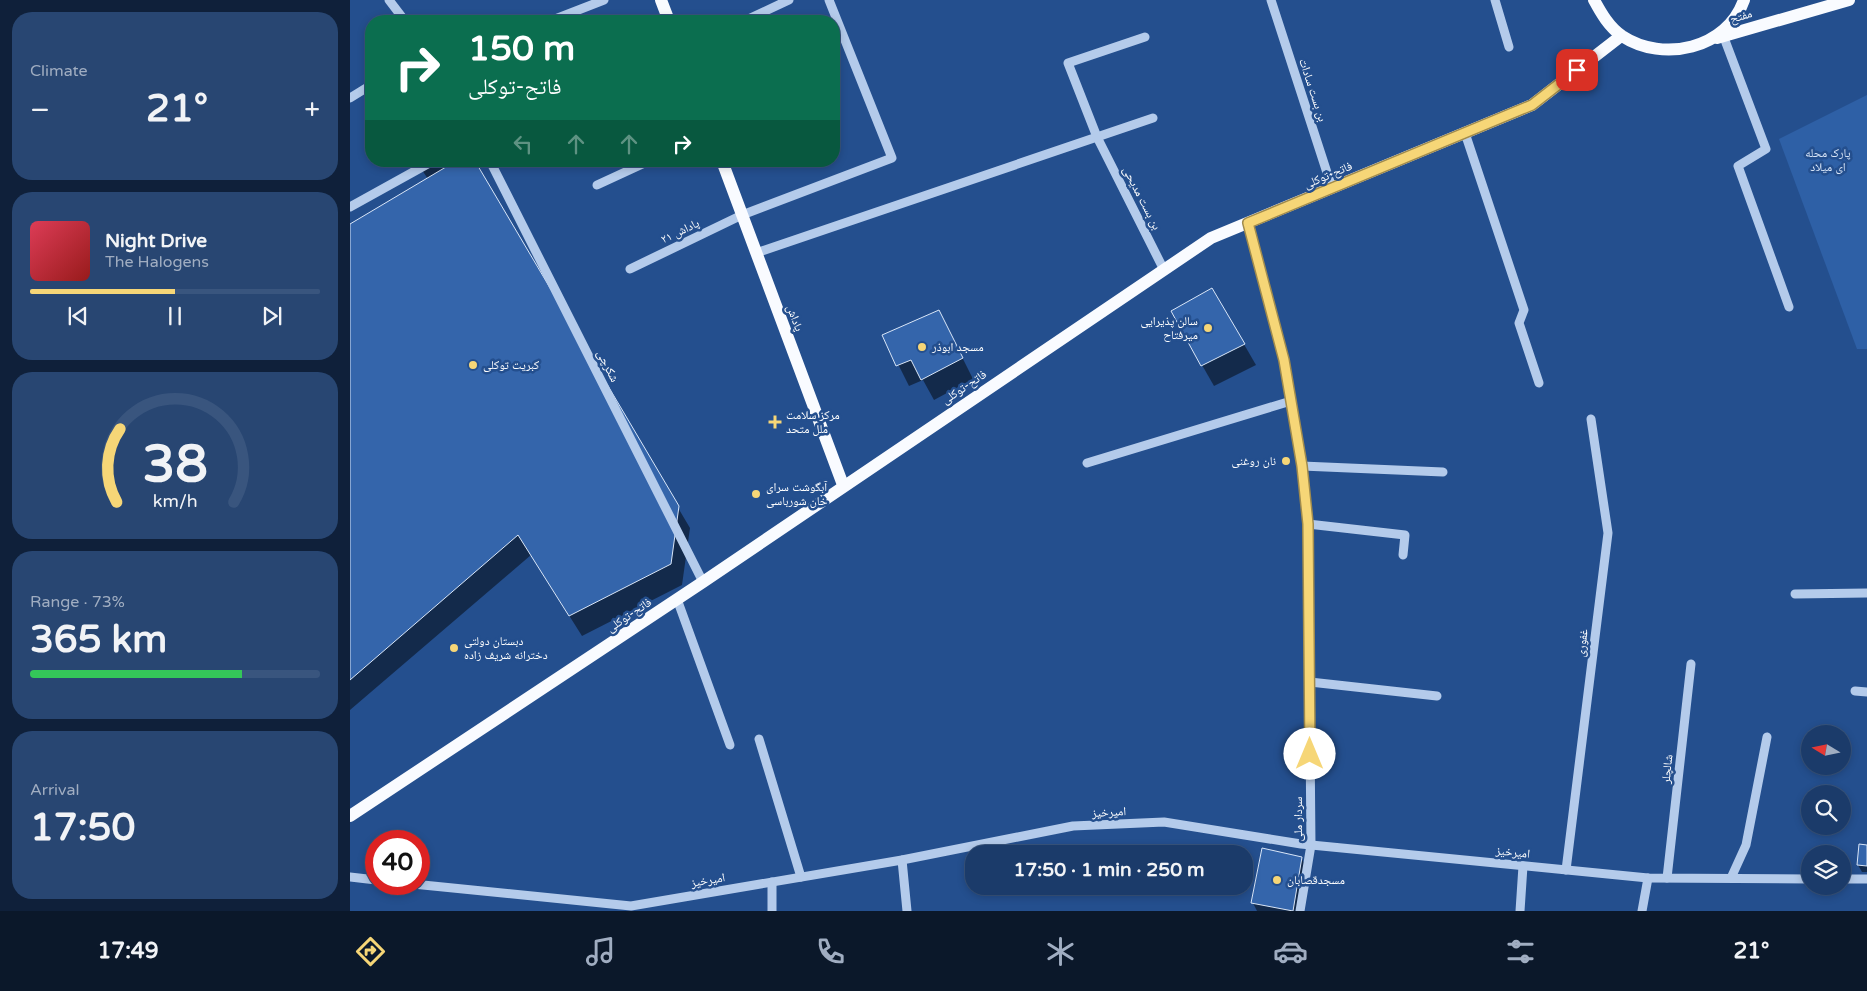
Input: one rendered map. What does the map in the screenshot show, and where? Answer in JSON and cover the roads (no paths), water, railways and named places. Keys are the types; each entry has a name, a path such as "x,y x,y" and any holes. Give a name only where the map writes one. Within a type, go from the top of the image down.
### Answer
{"main road":[{"path":"661,0 667,15"},
{"path":"1594,0 1605,19 1621,36 1646,48 1672,51 1699,46 1724,31 1741,9 1744,0"},
{"name":"مفتح","path":"1699,46 1723,36 1849,0"},
{"name":"فاتح-توکلی","path":"350,816 678,599 843,485 1211,238 1532,105 1621,36"},
{"name":"پاداش","path":"724,167 843,485"}],"street":[{"path":"389,0 400,15"},
{"path":"565,15 604,0"},
{"path":"757,15 789,0"},
{"name":"پاداش ۲۱","path":"829,0 835,15"},
{"name":"بن بست سادات","path":"1271,0 1332,188"},
{"path":"1495,0 1509,48"},
{"name":"پاداش ۲۱","path":"630,269 742,215 892,158 840,28"},
{"path":"1723,36 1766,149 1738,166 1789,307"},
{"name":"بن بست مدیحی","path":"1144,37 1068,63 1097,137 1164,270"},
{"path":"350,98 365,89"},
{"path":"756,252 1153,118"},
{"path":"1465,133 1524,310 1519,323 1539,384"},
{"path":"350,207 422,167"},
{"name":"شکرچی","path":"493,167 703,582"},
{"path":"597,185 636,167"},
{"name":"سردار ملی","path":"1248,223 1284,360 1302,466 1308,524 1311,845 1300,911"},
{"path":"1087,463 1291,401"},
{"name":"غفوری","path":"1566,870 1608,533 1591,419"},
{"path":"1302,466 1443,472"},
{"path":"1308,524 1405,535 1403,555"},
{"path":"1795,594 1867,593"},
{"path":"678,599 730,745"},
{"name":"شالچلر","path":"1668,878 1691,664"},
{"path":"1310,682 1437,696"},
{"path":"1855,691 1867,692"},
{"path":"1731,878 1746,845 1767,737"},
{"path":"759,739 802,877"},
{"name":"امیرخیز","path":"430,886 629,908 902,860 1073,826 1164,822 1311,845 1648,878 1801,879"},
{"path":"902,860 906,911"},
{"path":"1520,911 1523,866"},
{"path":"350,877 365,879"},
{"path":"1642,911 1648,878"},
{"path":"1851,879 1867,879"},
{"path":"772,882 772,911"}],"place":[{"name":"سالن پذیرایی میرفتاح","path":"1208,328"},
{"name":"مسجد ابوذر","path":"922,347"},
{"name":"کبریت توکلی","path":"473,365"},
{"name":"مرکز سلامت ملل متحد","path":"775,422"},
{"name":"نان روغنی","path":"1286,461"},
{"name":"آبگوشت سرای خان شورباسی","path":"756,494"},
{"name":"دبستان دولتی دخترانه شریف زاده","path":"454,648"},
{"name":"مسجدقصابان","path":"1277,880"}],"park label":[{"name":"پارک محله ای میلاد","path":"1828,160"}]}
